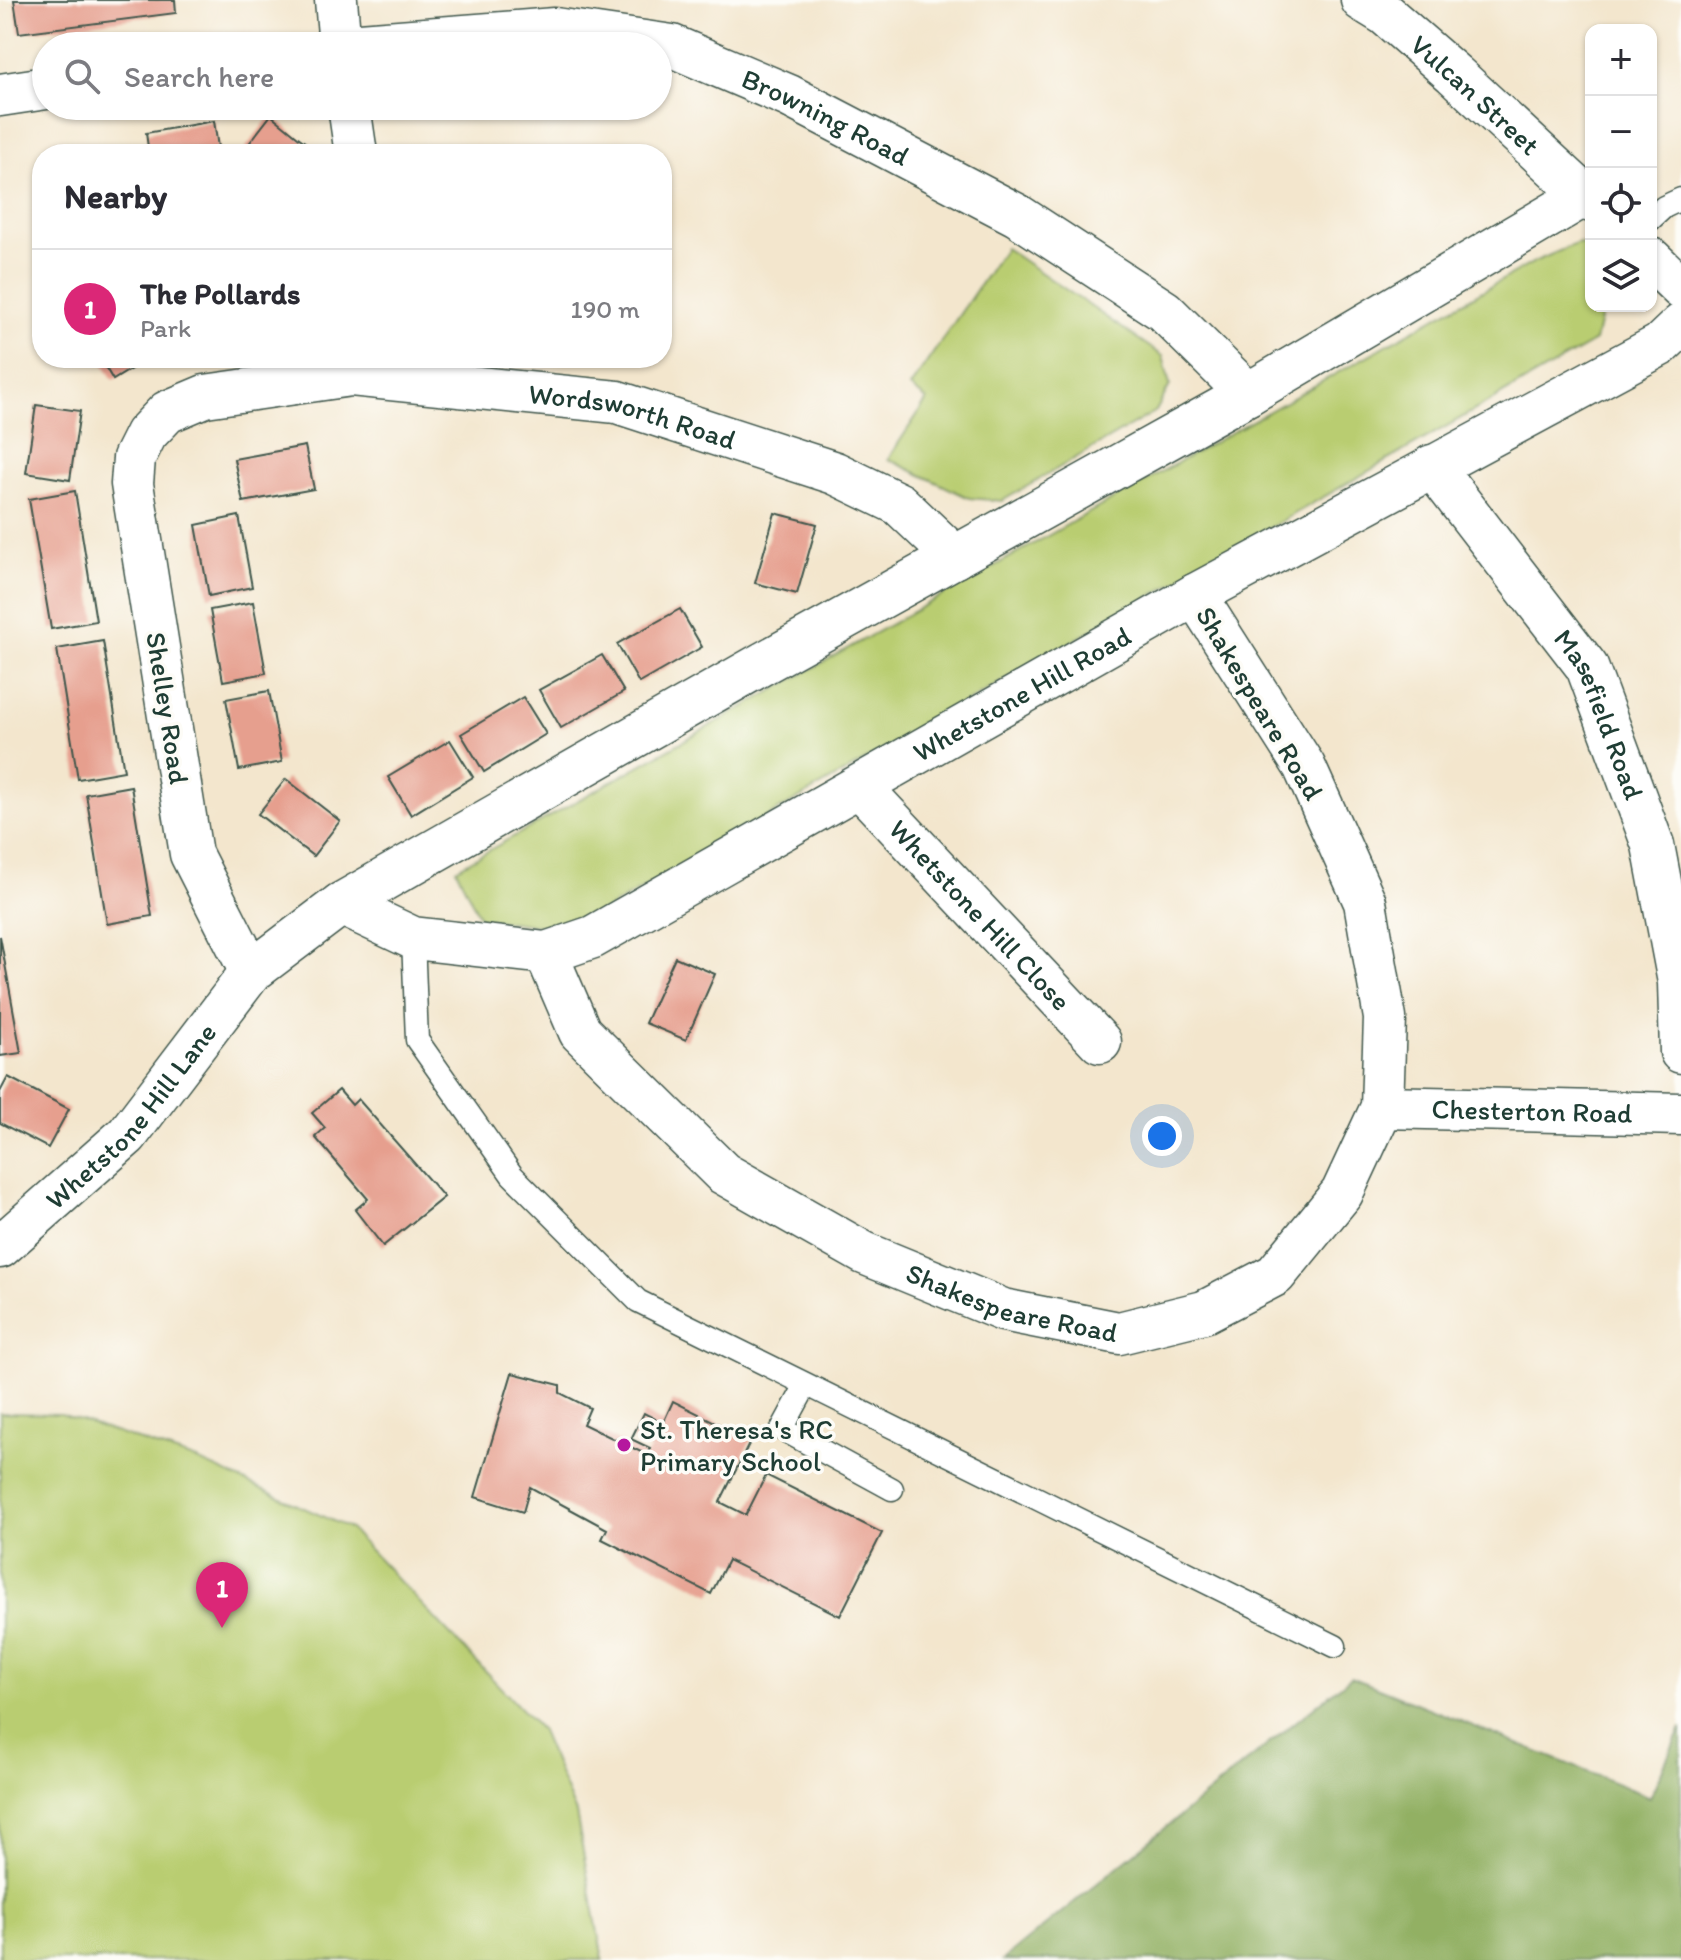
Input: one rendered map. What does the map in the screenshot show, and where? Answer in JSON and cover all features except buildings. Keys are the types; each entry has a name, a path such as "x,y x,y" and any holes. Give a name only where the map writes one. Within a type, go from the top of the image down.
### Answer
{"street":[{"path":"336,0 339,32"},
{"name":"Vulcan Street","path":"1380,5 1585,195"},
{"name":"Browning Road","path":"517,32 555,29 576,32"},
{"name":"Browning Road","path":"672,46 789,96 1017,215 1164,311 1248,394"},
{"path":"0,95 32,90"},
{"path":"351,120 355,144"},
{"path":"251,972 341,904 1248,394 1585,200"},
{"path":"1657,265 1681,288"},
{"name":"Whetstone Hill Road","path":"341,904 413,938 546,953 593,937 861,788 1195,595 1660,345 1681,325"},
{"name":"Wordsworth Road","path":"146,434 167,412 205,396 389,368 617,402 835,473 899,504 955,557"},
{"name":"Shelley Road","path":"146,434 134,458 132,484 191,854 251,972"},
{"name":"Masefield Road","path":"1432,466 1587,667 1653,845 1679,982 1681,1052"},
{"name":"Shakespeare Road","path":"546,953 580,1032 723,1173 864,1253 1003,1310 1119,1333 1204,1312 1275,1275 1342,1193 1382,1107 1385,1018 1365,902 1304,766 1195,595"},
{"name":"Whetstone Hill Close","path":"861,788 1100,1042"},
{"name":"Whetstone Hill Lane","path":"0,1247 127,1135 251,972"},
{"name":"Chesterton Road","path":"1382,1107 1681,1114"}],"lane":[{"path":"1657,213 1681,199"},
{"path":"413,938 417,1040 512,1175 638,1301 1335,1646"},
{"path":"806,1385 782,1429 892,1489"}],"green space":[{"path":"1578,243 1585,245 1585,312 1602,312 1595,341 591,918 542,926 480,918 456,869 1536,261"},
{"path":"1005,248 1163,356 1170,385 1156,411 1002,501 969,498 888,459 927,400 910,387"},
{"path":"0,1413 61,1414 197,1460 349,1528 540,1729 576,1813 603,1960 0,1960"},
{"path":"1351,1677 1650,1797 1681,1728 1681,1960 1003,1960"}],"place":[{"name":"St. Theresa's RC Primary School","path":"624,1445"},
{"name":"The Pollards","path":"222,1628"}]}
